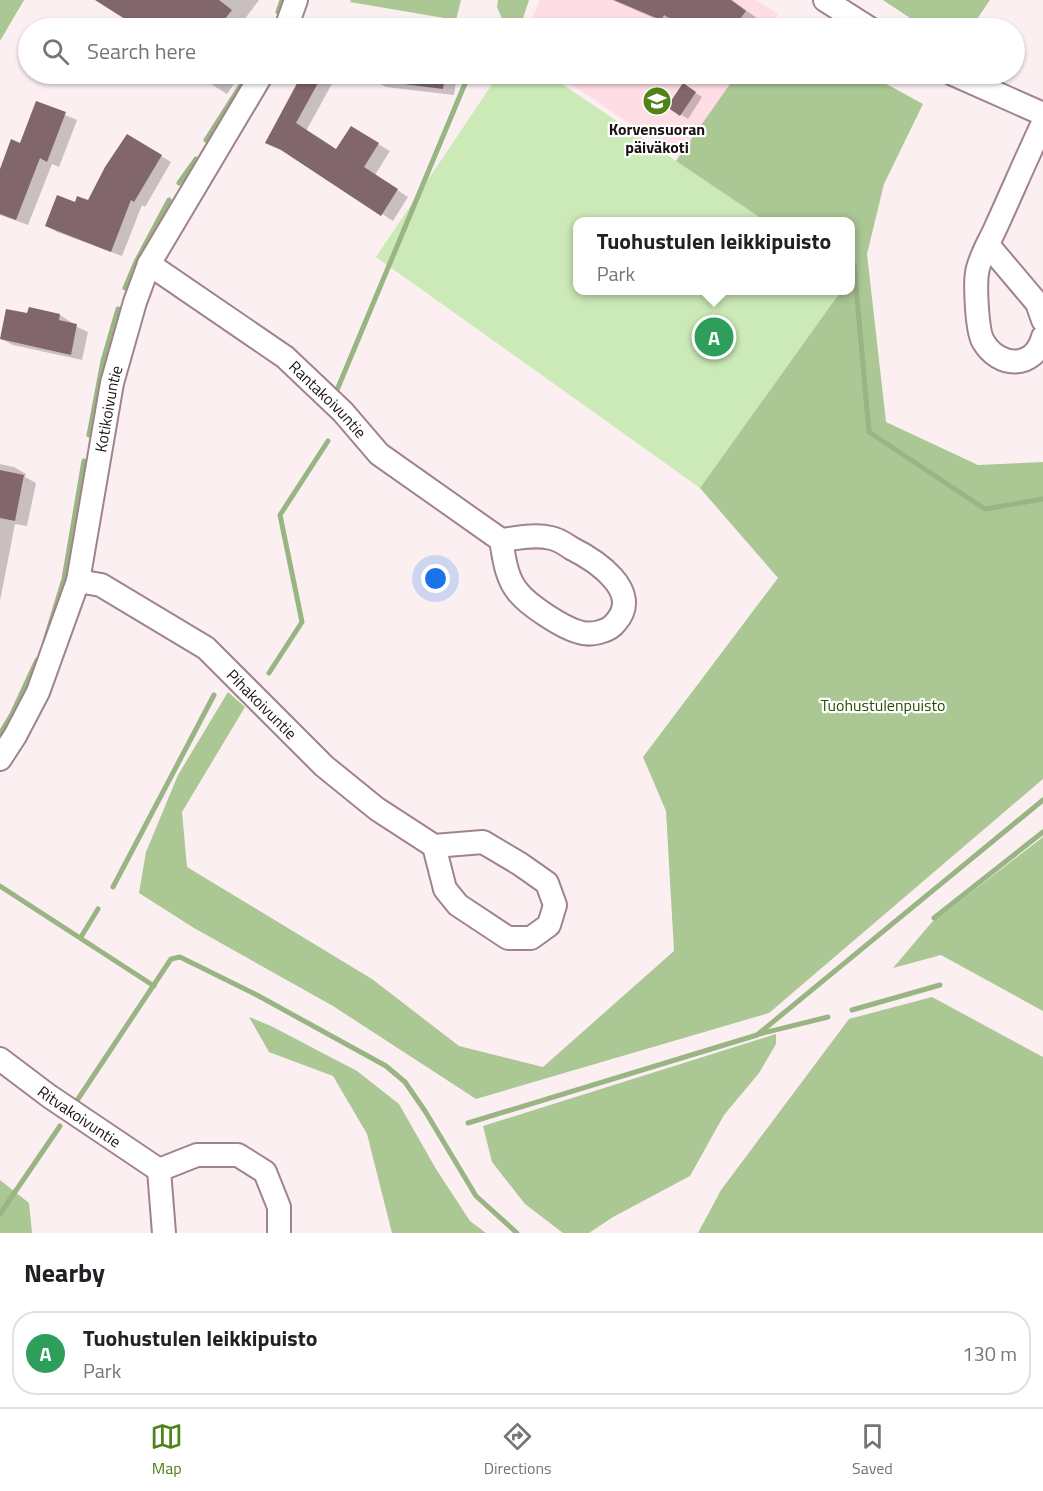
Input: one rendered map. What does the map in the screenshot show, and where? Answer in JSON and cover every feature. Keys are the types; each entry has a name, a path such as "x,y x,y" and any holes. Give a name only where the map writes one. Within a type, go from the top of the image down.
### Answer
{"street":[{"path":"290,18 296,0"},
{"path":"825,0 853,18"},
{"name":"Kotikoivuntie","path":"0,759 38,692 78,581 112,383 135,302 149,264 256,84"},
{"path":"976,84 1043,114"},
{"path":"1043,123 977,273 976,306 982,340 996,358 1018,362 1032,357 1040,349 1043,338"},
{"path":"988,245 1037,303 1043,320"},
{"name":"Rantakoivuntie","path":"149,264 285,357 344,412 379,454 501,540"},
{"path":"530,537 552,538 591,558 614,578 622,592 624,609 616,622 605,631 580,633 550,618 518,592 506,570 501,540 530,537"},
{"name":"Pihakoivuntie","path":"78,581 101,585 206,648 324,766 377,809 434,846"},
{"path":"483,842 548,883 555,905 549,925 531,938 508,938 458,905 444,889 434,846 483,842"},
{"name":"Ritvakoivuntie","path":"0,1059 159,1170"},
{"path":"164,1233 159,1170 197,1155 238,1155 265,1172 279,1207 279,1233"}],"shaded area":[{"path":"540,0 756,0 778,14 775,18 532,18"},
{"name":"Korvensuoran päiväkoti","path":"571,84 730,84 679,157"}],"green space":[{"path":"0,0 24,0 0,41"},
{"path":"351,0 461,0 456,18 444,18 350,2"},
{"path":"498,0 529,0 523,18 502,18 497,7"},
{"path":"883,0 990,0 978,18 910,18"},
{"path":"492,84 562,84 759,217 573,217 573,295 838,295 700,488 376,257"},
{"name":"Tuohustulenpuisto","path":"730,84 886,84 923,104 884,184 867,254 886,422 978,465 1043,462 1043,779 769,1013 476,1099 333,1006 194,928 139,893 146,852 178,775 228,692 245,707 182,812 187,867 372,979 459,1046 543,1067 674,951 666,811 643,757 778,578 700,488 838,295 855,295 855,217 759,217 676,161"},
{"path":"1043,837 1043,1011 941,955 893,968 932,922"},
{"path":"932,997 1043,1057 1043,1233 698,1233 721,1190 849,1019"},
{"path":"249,1017 357,1071 399,1104 436,1169 470,1221 486,1233 392,1233 367,1134 333,1076 269,1052"},
{"path":"776,1034 776,1044 759,1073 724,1115 690,1176 613,1217 589,1233 563,1233 525,1204 492,1162 483,1126"},
{"path":"0,1180 29,1203 32,1233 0,1233"}],"building":[{"path":"95,0 219,0 232,10 226,18 123,18"},
{"path":"614,0 731,0 746,11 741,18 670,18 664,15 662,18 656,18"},
{"path":"297,84 317,84 296,123 336,149 351,126 379,143 364,167 398,189 381,216 281,150 265,143"},
{"path":"404,84 444,84 443,89"},
{"path":"682,84 696,92 680,116 667,107"},
{"path":"36,101 66,112 47,162 40,158 16,220 0,214 0,169 11,139 20,143"},
{"path":"127,134 162,155 134,202 131,200 111,252 45,226 57,195 75,202 77,196 88,200 105,167"},
{"path":"29,307 60,314 59,320 77,324 71,355 0,339 6,309 27,313"},
{"path":"0,470 24,475 15,521 0,518"}],"waterway":[{"path":"278,12 282,0"},
{"path":"206,140 242,84"},
{"path":"337,390 465,84"},
{"path":"179,183 196,159"},
{"path":"125,288 169,200"},
{"path":"855,275 869,432 985,509 1043,499"},
{"path":"89,435 103,361 118,309"},
{"path":"269,673 302,622 280,515 328,441"},
{"path":"45,641 64,579 84,461"},
{"path":"0,734 37,660"},
{"path":"113,887 214,695"},
{"path":"468,1123 757,1035 1043,800"},
{"path":"934,918 1043,832"},
{"path":"0,886 154,986"},
{"path":"81,937 98,909"},
{"path":"76,1102 171,959 180,957 255,994 386,1066 405,1082 476,1196 517,1233"},
{"path":"852,1010 940,985"},
{"path":"759,1034 828,1017"},
{"path":"0,1214 60,1126"}],"place":[{"name":"Korvensuoran päiväkoti","path":"657,101"},
{"name":"Tuohustulen leikkipuisto","path":"714,337"}]}
